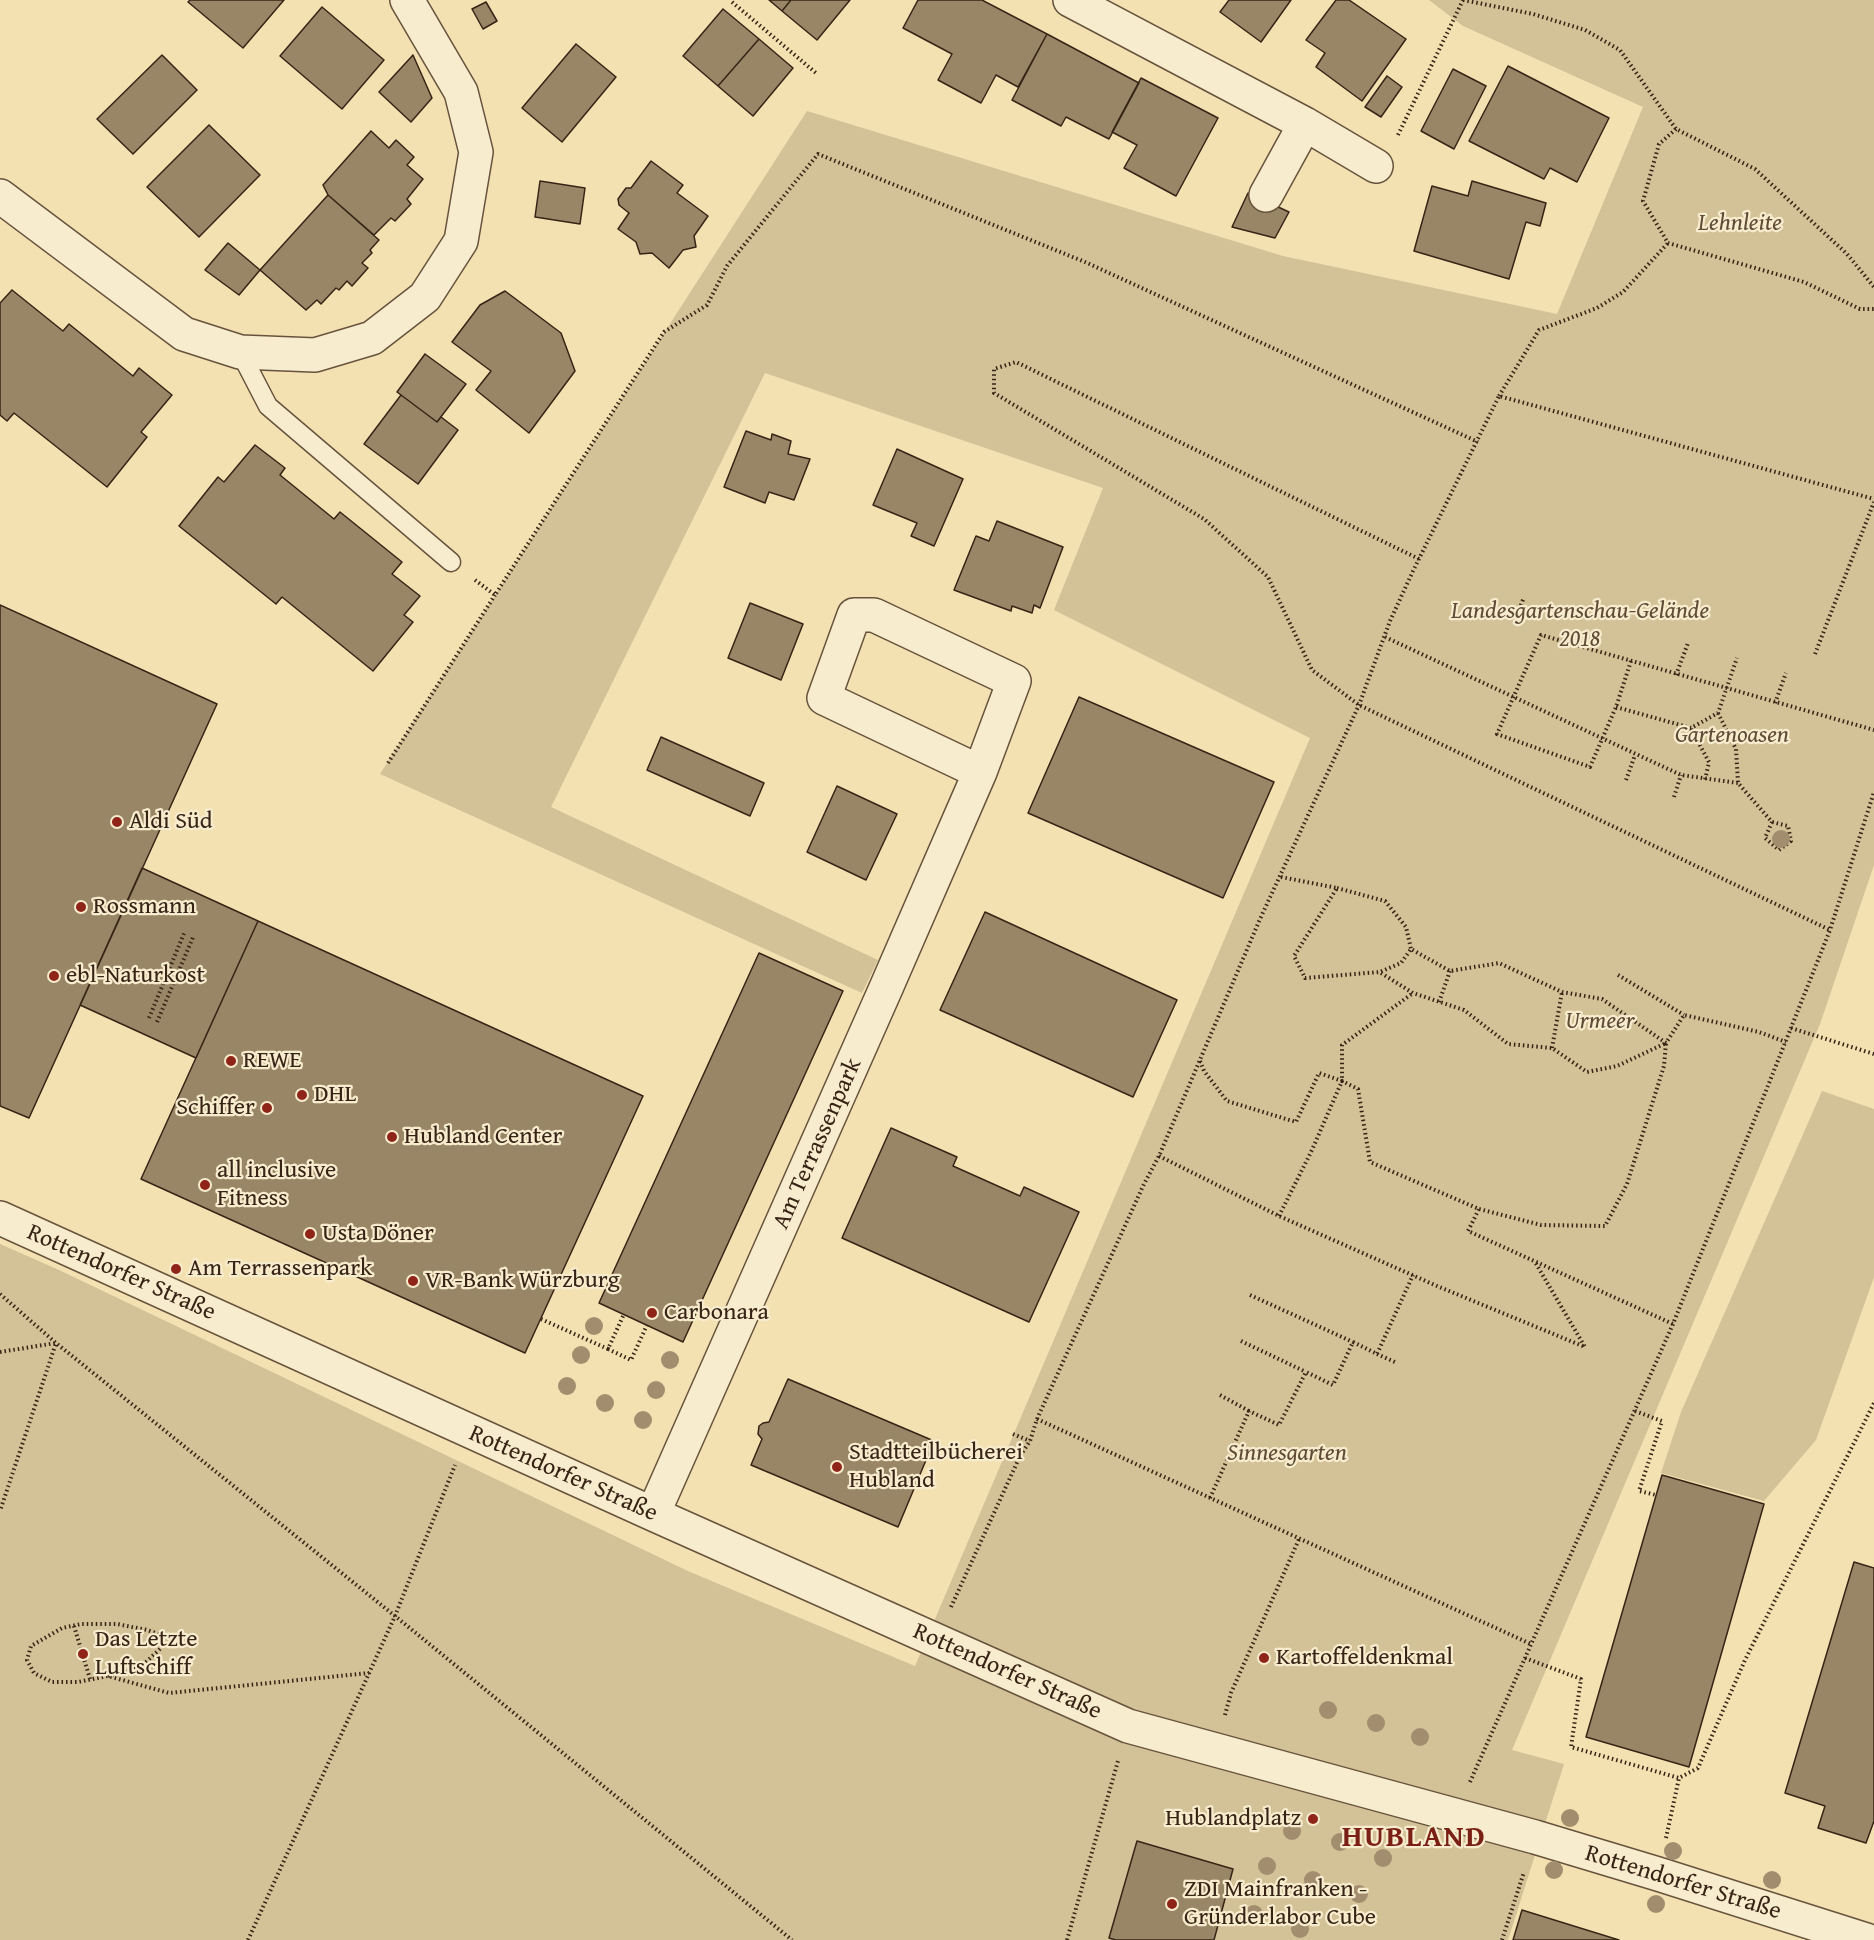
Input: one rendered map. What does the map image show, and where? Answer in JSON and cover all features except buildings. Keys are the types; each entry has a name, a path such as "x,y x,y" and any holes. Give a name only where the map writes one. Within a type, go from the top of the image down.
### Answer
{"street":[{"path":"0,196 184,334 240,352 315,355 372,338 424,297 461,241 476,152 461,92 407,0"},
{"path":"1070,0 1305,124 1376,166"},
{"path":"1266,195 1305,124"},
{"name":"Am Terrassenpark","path":"653,1514 845,1083 980,772 1014,681 874,615 854,615 824,698 980,772"},
{"name":"Rottendorfer Straße","path":"0,1218 468,1431 1128,1726"},
{"path":"1128,1726 1535,1837"},
{"name":"Rottendorfer Straße","path":"1535,1837 1866,1940"}],"lane":[{"path":"240,352 267,406 451,562"}],"path":[{"path":"1376,166 1385,163 1463,0 1533,14 1586,30 1620,50 1676,129 1755,169 1847,254 1874,287"},
{"path":"732,2 816,73"},
{"path":"1676,129 1659,144 1643,201 1668,243 1804,282 1860,309 1874,309"},
{"path":"388,763 664,332 707,305 727,266 818,154 1085,262 1478,442"},
{"path":"936,1640 1020,1456 1030,1441 1037,1419 1159,1156 1260,918 1359,705 1419,558 1499,396 1539,330 1598,308 1623,292 1668,243"},
{"path":"1419,558 1016,362 994,369 994,393 1204,519 1268,577 1312,670 1359,705 1830,930"},
{"path":"1499,396 1874,500 1815,654"},
{"path":"451,562 495,595"},
{"path":"1516,618 1524,597"},
{"path":"1632,662 1616,707 1590,766 1497,734 1541,635 1775,703 1803,708 1874,729"},
{"path":"1385,637 1682,775 1738,783"},
{"path":"1676,675 1688,643"},
{"path":"1616,707 1691,728 1718,712 1737,658"},
{"path":"1775,703 1786,673"},
{"path":"1718,712 1736,749 1738,783 1772,822 1788,826 1791,841 1779,850 1765,838 1772,822"},
{"path":"1691,728 1709,762 1705,780"},
{"path":"1626,780 1635,755"},
{"path":"1674,797 1682,775"},
{"path":"1455,1815 1673,1324 1830,930 1874,792"},
{"path":"1281,877 1337,888 1385,901 1406,927 1411,949 1450,971 1499,963 1562,992 1602,999 1666,1043"},
{"path":"1337,888 1294,956 1305,978 1380,972 1401,963 1411,949"},
{"path":"149,1018 185,931"},
{"path":"157,1022 194,935"},
{"path":"1439,1002 1450,971"},
{"path":"1380,972 1413,993 1464,1010 1508,1044 1552,1048 1587,1072 1617,1066 1666,1043"},
{"path":"1618,975 1684,1015 1759,1032 1786,1042"},
{"path":"1552,1048 1562,992"},
{"path":"1279,1216 1312,1150 1342,1081 1342,1045 1413,993"},
{"path":"1199,1060 1204,1071 1227,1101 1296,1122 1319,1073 1342,1081 1358,1089 1370,1162 1479,1209 1541,1225 1605,1226 1627,1184 1664,1066 1666,1043 1684,1015"},
{"path":"1791,1028 1874,1054"},
{"path":"1159,1156 1279,1216 1585,1347 1534,1262"},
{"path":"1479,1209 1468,1231 1673,1324"},
{"path":"1377,1354 1413,1275"},
{"path":"0,1294 56,1343 792,1940"},
{"path":"1250,1295 1397,1363"},
{"path":"608,1349 624,1314"},
{"path":"541,1319 631,1360 647,1325"},
{"path":"1241,1341 1333,1385 1353,1342"},
{"path":"0,1352 56,1343"},
{"path":"0,1511 56,1343"},
{"path":"1220,1395 1279,1425 1306,1372"},
{"path":"1525,1658 1581,1679 1571,1746 1680,1778 1698,1768 1745,1660 1874,1403"},
{"path":"1210,1498 1249,1411"},
{"path":"1635,1411 1662,1421 1639,1491 1656,1495"},
{"path":"1037,1419 1531,1644"},
{"path":"248,1940 395,1616 468,1431"},
{"path":"1013,1434 1030,1441"},
{"path":"1215,1751 1231,1693 1299,1539"},
{"path":"117,1624 147,1630 161,1635 161,1648 144,1664 108,1676 78,1682 52,1682 34,1673 27,1660 31,1646 62,1628 74,1626 117,1624"},
{"path":"74,1626 90,1679"},
{"path":"108,1676 169,1693 369,1673"},
{"path":"1067,1940 1128,1726"},
{"path":"1658,1874 1680,1778"},
{"path":"1502,1940 1535,1837"}],"green space":[{"name":"Landesgartenschau-Gelände 2018","path":"1429,0 1874,0 1874,865 1820,1024 1512,1750 1564,1764 1508,1940 0,1940 0,1244 59,1270 690,1572 915,1666 1310,738 1054,610 1103,488 765,373 551,807 878,960 862,993 380,774 807,111 1283,256 1557,314 1643,107 1463,26"},
{"path":"1822,1091 1874,1109 1874,1277 1816,1440 1764,1501 1661,1473 1681,1412"}],"place":[{"name":"Aldi Süd","path":"117,822"},
{"name":"Rossmann","path":"81,907"},
{"name":"ebl-Naturkost","path":"54,976"},
{"name":"REWE","path":"231,1061"},
{"name":"DHL","path":"302,1095"},
{"name":"Schiffer","path":"267,1108"},
{"name":"Hubland Center","path":"392,1137"},
{"name":"all inclusive Fitness","path":"205,1185"},
{"name":"Usta Döner","path":"310,1234"},
{"name":"Am Terrassenpark","path":"176,1269"},
{"name":"VR-Bank Würzburg","path":"413,1281"},
{"name":"Carbonara","path":"652,1313"},
{"name":"Stadtteilbücherei Hubland","path":"837,1467"},
{"name":"Das Letzte Luftschiff","path":"83,1654"},
{"name":"Kartoffeldenkmal","path":"1264,1658"},
{"name":"Hublandplatz","path":"1313,1819"},
{"name":"ZDI Mainfranken - Gründerlabor Cube","path":"1172,1904"}],"district":[{"name":"HUBLAND","path":"1414,1838"}],"park label":[{"name":"Lehnleite","path":"1740,224"},
{"name":"Gartenoasen","path":"1732,736"},
{"name":"Urmeer","path":"1600,1022"},
{"name":"Sinnesgarten","path":"1287,1454"}]}
